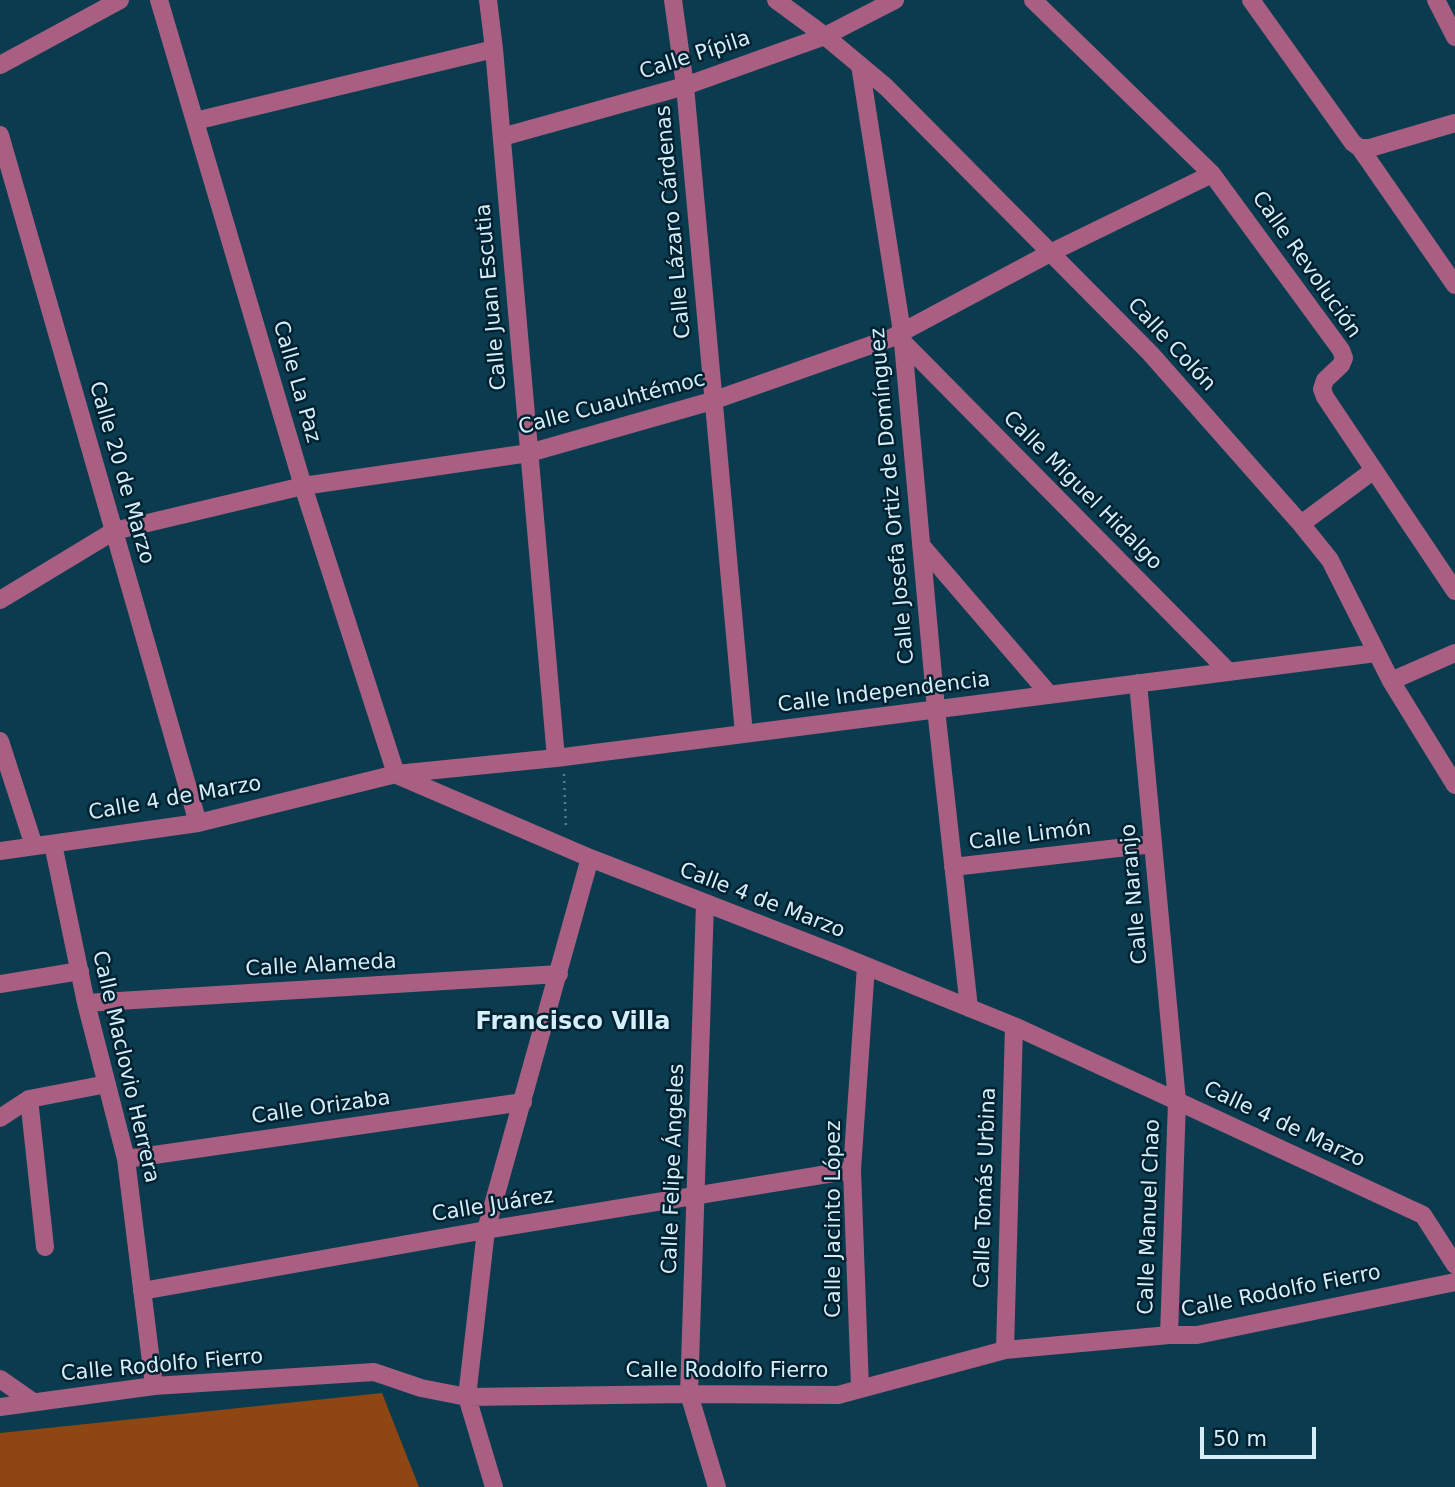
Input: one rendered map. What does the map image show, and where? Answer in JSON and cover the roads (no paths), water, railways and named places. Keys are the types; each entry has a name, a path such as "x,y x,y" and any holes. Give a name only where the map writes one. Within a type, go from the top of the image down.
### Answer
{"street":[{"path":"0,65 120,0"},
{"name":"Calle La Paz","path":"159,0 303,486 396,774"},
{"name":"Calle Juan Escutia","path":"488,0 556,758"},
{"name":"Calle Lázaro Cárdenas","path":"673,0 685,86 744,734"},
{"name":"Calle Colón","path":"776,0 886,86 1150,353 1300,524 1330,561 1391,681 1455,785"},
{"name":"Calle Pípila","path":"502,137 685,86 825,36 895,0"},
{"name":"Calle Revolución","path":"1033,0 1212,174 1341,350 1344,358 1325,380 1322,389 1325,397 1455,591"},
{"path":"1251,0 1353,143 1360,148 1455,285"},
{"path":"1436,0 1455,37"},
{"path":"195,121 494,49"},
{"name":"Calle Josefa Ortiz de Domínguez","path":"860,65 902,337 936,709 969,1008"},
{"path":"1360,148 1370,148 1455,123"},
{"name":"Calle 20 de Marzo","path":"0,135 198,823"},
{"name":"Calle Cuauhtémoc","path":"0,600 114,531 303,486 528,453 712,401 891,338 902,337 1050,253 1212,174"},
{"name":"Calle Miguel Hidalgo","path":"902,337 1228,671"},
{"path":"1300,524 1374,470"},
{"path":"921,545 1049,695"},
{"name":"Calle Independencia","path":"396,774 556,758 1376,653"},
{"path":"1391,681 1455,653"},
{"name":"Calle Naranjo","path":"1138,683 1177,1101"},
{"path":"0,741 34,846"},
{"name":"Calle 4 de Marzo","path":"0,851 198,823 396,774 590,858 1013,1026 1177,1101 1423,1216 1455,1265"},
{"name":"Calle Maclovio Herrera","path":"53,844 86,1003 126,1159 154,1386"},
{"name":"Calle Limón","path":"954,867 1153,844"},
{"path":"494,1487 467,1397 486,1230 590,858"},
{"name":"Calle Felipe Ángeles","path":"705,903 689,1394 717,1487"},
{"name":"Calle Jacinto López","path":"860,1388 852,1170 866,967"},
{"path":"0,984 80,971"},
{"name":"Calle Alameda","path":"86,1003 559,974"},
{"name":"Calle Tomás Urbina","path":"1005,1350 1013,1026"},
{"path":"0,1118 29,1099 107,1084"},
{"path":"29,1099 45,1248"},
{"name":"Calle Manuel Chao","path":"1169,1335 1177,1101"},
{"name":"Calle Orizaba","path":"126,1159 523,1102"},
{"name":"Calle Juárez","path":"142,1291 486,1230 852,1170"},
{"name":"Calle Rodolfo Fierro","path":"0,1407 154,1386 374,1372 421,1388 467,1397 838,1395 1005,1350 1169,1335 1196,1335 1455,1282"},
{"path":"0,1379 33,1402"}],"district":[{"name":"Francisco Villa","path":"573,1023"}]}
